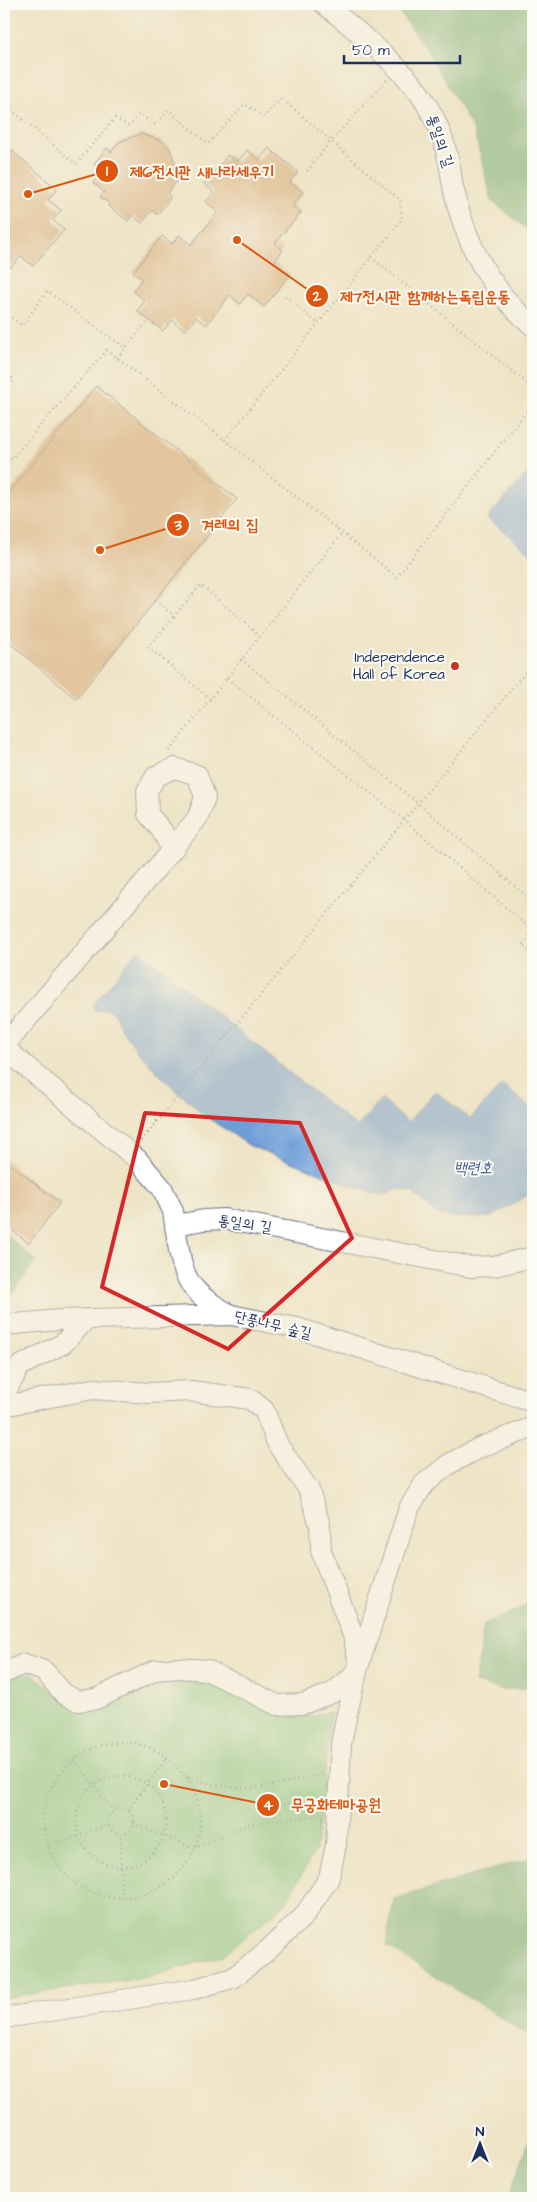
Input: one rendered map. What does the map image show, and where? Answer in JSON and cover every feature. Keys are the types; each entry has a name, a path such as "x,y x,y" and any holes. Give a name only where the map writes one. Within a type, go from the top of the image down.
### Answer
{"street":[{"name":"통일의 길","path":"324,4 397,69 426,104 438,129 448,158 453,190 462,224 474,253 492,282 513,309 533,326"},
{"path":"172,850 4,1047 131,1154 162,1188 173,1211 181,1266 187,1281 213,1305 231,1315"},
{"name":"통일의 길","path":"175,1226 204,1220 224,1219 471,1267 494,1266 533,1257"},
{"name":"단풍나무 숲길","path":"4,1325 59,1320 231,1315 297,1328 533,1402"},
{"path":"4,1395 20,1366 64,1343 85,1320"},
{"path":"4,1403 14,1404 93,1390 149,1393 191,1391 250,1399 264,1410 278,1445 309,1490 320,1525 321,1551 353,1635 358,1669"},
{"path":"4,2018 194,1989 234,1978 268,1950 304,1916 329,1878 336,1844 341,1744 358,1669 409,1508 424,1484 449,1464 481,1447 533,1427"},
{"path":"4,1673 24,1664 44,1671 64,1694 78,1701 96,1699 156,1670 178,1668 207,1670 277,1705 304,1704 332,1693 358,1669"}],"path":[{"path":"307,171 331,141 397,69"},
{"path":"4,86 13,111 76,164 115,118 129,126 139,114 156,125 168,110 208,144 245,104 264,117 281,98 400,200 402,219 225,440"},
{"path":"371,257 533,388"},
{"path":"4,311 22,326 47,291 126,348"},
{"path":"285,296 318,324"},
{"path":"117,358 149,320"},
{"path":"4,467 107,350 225,440 397,577 533,403"},
{"path":"4,371 14,380 4,394"},
{"path":"4,479 14,487"},
{"path":"167,754 342,532"},
{"path":"210,699 148,647 201,585 260,636"},
{"path":"155,600 174,616"},
{"path":"241,659 418,802 533,902"},
{"path":"131,1154 533,663"},
{"path":"227,678 404,820 533,931 522,945 533,954"},
{"path":"124,1742 149,1747 167,1757 187,1777 197,1799 200,1824 195,1848 183,1869 165,1886 142,1896 120,1898 94,1894 72,1882 56,1864 48,1846 43,1817 48,1793 60,1772 74,1759 100,1745 124,1742"},
{"path":"128,1810 167,1757"},
{"path":"74,1759 113,1810"},
{"path":"187,1777 245,1788 285,1782 340,1769"},
{"path":"120,1776 134,1778 147,1784 158,1794 165,1807 167,1822 164,1836 158,1848 147,1858 135,1864 121,1866 107,1864 95,1858 85,1848 78,1836 76,1822 78,1808 84,1795 94,1785 106,1778 120,1776"},
{"path":"120,1808 128,1810 133,1816 133,1824 129,1831 121,1834 114,1832 108,1825 108,1817 113,1810 120,1808"},
{"path":"133,1824 195,1848 251,1823 275,1819 338,1814"},
{"path":"48,1846 108,1825"},
{"path":"120,1898 121,1834"}],"highlighted area":[{"path":"145,1113 300,1123 352,1238 228,1349 102,1287"}],"green space":[{"path":"394,4 533,4 533,234 492,201 474,131 430,55"},
{"path":"4,1233 36,1261 4,1305"},
{"path":"533,1598 533,1687 504,1690 475,1683 484,1624 519,1610"},
{"path":"31,1673 70,1704 167,1675 209,1677 277,1715 303,1717 331,1712 316,1849 285,1904 223,1955 149,1977 4,1998 4,1687 12,1677"},
{"path":"533,1857 533,2046 530,2036 386,1946 394,1899"},
{"path":"533,2130 533,2198 508,2198"}],"water":[{"path":"533,467 533,555 487,518"},
{"name":"백련호","path":"138,950 357,1127 381,1099 408,1122 435,1091 470,1119 502,1085 533,1110 533,1192 492,1217 447,1217 435,1213 412,1192 398,1189 384,1195 369,1192 250,1146 204,1115 165,1080 137,1050 121,1028 114,1013 107,1009 94,1011 94,1004"}],"building":[{"path":"141,134 162,141 170,149 178,170 176,182 167,194 171,197 157,215 152,210 142,223 132,215 128,221 108,206 110,204 100,197 104,192 93,183 103,172 94,164 107,148 111,152 119,142"},
{"path":"4,144 57,189 48,200 61,210 53,220 64,230 33,266 21,256 11,267 4,260"},
{"path":"269,148 298,172 290,182 303,192 292,206 301,212 275,243 283,250 274,262 290,275 264,307 248,294 240,304 230,295 206,325 196,317 185,331 172,320 163,331 137,311 145,301 133,291 142,279 133,272 162,236 172,244 179,235 191,245 218,212 206,202 214,192 204,184 228,155 237,162 247,150 259,160"},
{"path":"96,386 237,499 76,699 4,638 4,499"},
{"path":"4,1159 60,1203 29,1243 4,1224"}],"place":[{"name":"제6전시관 새나라세우기","path":"28,194"},
{"name":"제7전시관 함께하는독립운동","path":"237,240"},
{"name":"겨레의 집","path":"100,550"},
{"name":"Independence Hall of Korea","path":"455,666"},
{"name":"무궁화테마공원","path":"164,1784"}]}
